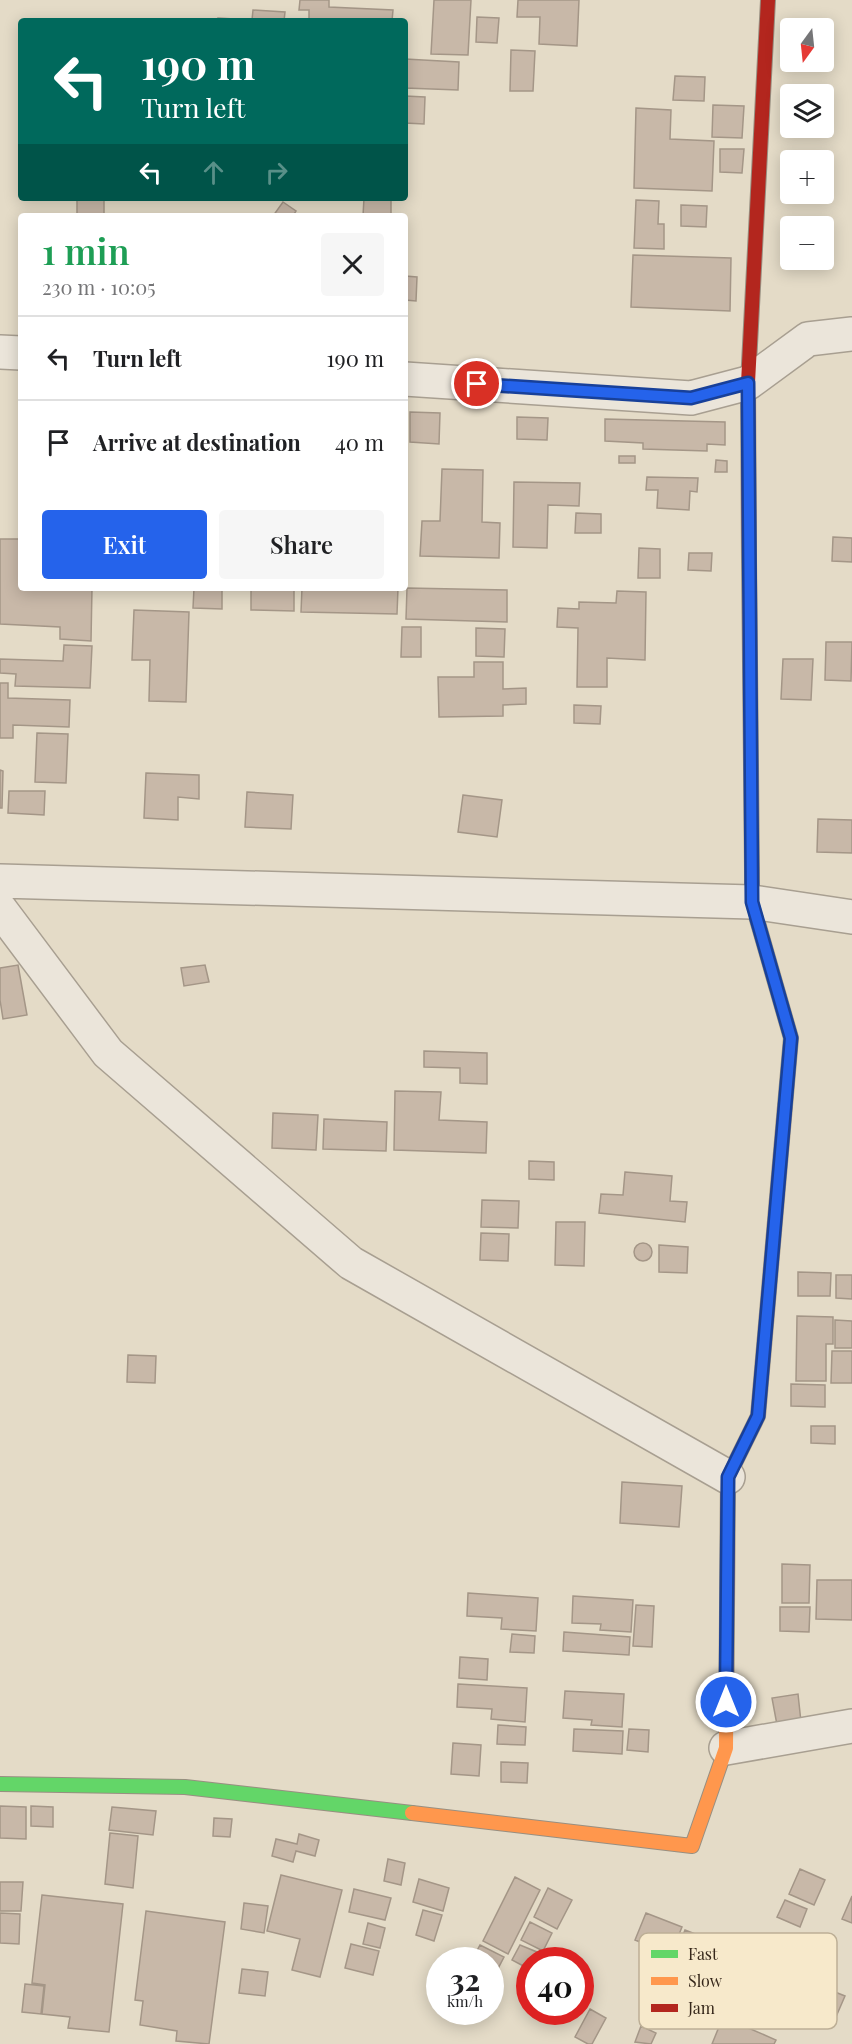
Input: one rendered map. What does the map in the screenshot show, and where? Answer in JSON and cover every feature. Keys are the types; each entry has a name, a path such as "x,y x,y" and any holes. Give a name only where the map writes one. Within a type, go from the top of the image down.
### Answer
{"street":[{"path":"0,1784 185,1787 692,1846 726,1748 728,1477 758,1416 791,1038 752,902 748,383 768,0"},
{"path":"408,379 691,398 748,383 808,339 852,334"},
{"path":"0,352 18,353"},
{"path":"0,881 752,902 852,917"},
{"path":"0,909 108,1053 351,1263 728,1477"},
{"path":"726,1748 852,1726"}],"building":[{"path":"300,0 329,0 329,7 393,10 392,18 309,18 309,10 299,10"},
{"path":"434,0 471,0 468,55 431,54"},
{"path":"518,0 579,0 577,46 539,44 540,17 517,17"},
{"path":"253,10 285,12 284,18 252,18"},
{"path":"477,17 499,18 497,43 476,42"},
{"path":"511,50 535,51 533,91 510,91"},
{"path":"408,59 459,62 458,90 408,88"},
{"path":"675,76 705,77 704,101 673,100"},
{"path":"408,96 425,97 424,124 408,123"},
{"path":"713,105 744,106 742,138 712,137"},
{"path":"636,108 671,110 670,139 714,141 712,191 634,188"},
{"path":"720,149 744,149 742,173 720,172"},
{"path":"636,200 659,201 658,224 664,224 664,249 634,248"},
{"path":"77,201 104,201 104,213 77,213"},
{"path":"364,201 391,201 391,213 363,213"},
{"path":"283,202 296,211 295,213 275,213"},
{"path":"681,205 707,206 706,227 681,226"},
{"path":"633,255 731,258 730,311 631,307"},
{"path":"408,276 417,277 416,301 408,300"},
{"path":"410,412 440,413 439,444 410,442"},
{"path":"517,417 548,418 547,440 517,439"},
{"path":"605,419 725,422 725,445 707,444 707,451 643,449 643,443 605,441"},
{"path":"619,456 635,456 635,463 619,463"},
{"path":"716,460 727,461 727,472 715,472"},
{"path":"442,469 483,470 482,522 500,523 499,558 420,556 422,521 440,521"},
{"path":"647,477 698,478 697,492 690,491 689,510 657,508 658,490 646,490"},
{"path":"514,482 580,483 579,506 548,505 547,548 513,547"},
{"path":"576,513 601,514 601,533 575,533"},
{"path":"833,537 852,538 852,562 832,561"},
{"path":"0,539 18,539 18,591 92,591 91,641 60,639 60,627 0,624"},
{"path":"639,548 660,549 660,578 638,578"},
{"path":"689,553 712,553 711,571 688,570"},
{"path":"408,588 507,590 507,622 406,619"},
{"path":"194,591 222,591 222,609 193,608"},
{"path":"251,591 294,591 294,611 251,610"},
{"path":"302,591 398,591 397,614 301,612"},
{"path":"617,591 646,592 645,660 607,658 607,687 577,687 578,628 557,627 558,608 579,609 579,602 616,603"},
{"path":"134,610 189,612 186,702 149,701 150,660 132,660"},
{"path":"402,627 421,627 421,657 401,657"},
{"path":"476,628 505,629 504,657 476,656"},
{"path":"826,642 852,642 851,681 825,680"},
{"path":"64,645 92,646 90,688 15,686 16,674 0,673 0,659 63,661"},
{"path":"783,659 813,659 811,700 781,699"},
{"path":"474,662 503,662 503,689 526,688 526,704 503,705 503,716 439,717 438,677 474,677"},
{"path":"0,683 8,683 8,698 70,700 69,727 13,725 13,738 0,738"},
{"path":"574,705 601,706 600,724 574,723"},
{"path":"37,733 68,734 66,783 35,782"},
{"path":"0,770 3,771 2,808 0,808"},
{"path":"146,773 199,775 199,799 178,797 178,820 144,818"},
{"path":"9,791 45,791 44,815 8,813"},
{"path":"247,792 293,795 291,829 245,827"},
{"path":"463,795 502,800 497,837 458,832"},
{"path":"818,819 852,820 852,853 817,852"},
{"path":"18,965 27,1015 3,1019 0,1000 0,968"},
{"path":"205,965 209,982 184,986 181,968"},
{"path":"424,1051 487,1053 487,1084 460,1083 460,1068 424,1067"},
{"path":"395,1091 441,1092 439,1120 487,1122 486,1153 394,1150"},
{"path":"273,1113 318,1115 316,1150 272,1148"},
{"path":"324,1119 387,1122 386,1151 323,1149"},
{"path":"529,1161 554,1162 554,1180 529,1179"},
{"path":"625,1172 672,1176 670,1201 687,1202 685,1222 599,1213 601,1194 623,1195"},
{"path":"482,1200 519,1201 518,1228 481,1227"},
{"path":"556,1222 585,1222 584,1266 555,1265"},
{"path":"481,1233 509,1234 508,1261 480,1260"},
{"path":"639,1243 647,1243 652,1248 650,1259 639,1261 634,1256 634,1248"},
{"path":"659,1245 688,1247 687,1273 659,1272"},
{"path":"798,1272 831,1273 830,1296 798,1296"},
{"path":"836,1275 852,1275 852,1299 836,1298"},
{"path":"797,1316 833,1317 833,1344 826,1344 826,1381 796,1381"},
{"path":"835,1320 852,1321 852,1348 835,1348"},
{"path":"832,1351 852,1351 852,1383 831,1383"},
{"path":"128,1355 156,1356 155,1383 127,1382"},
{"path":"791,1384 825,1385 825,1407 791,1406"},
{"path":"811,1426 835,1426 835,1444 811,1443"},
{"path":"622,1482 682,1486 679,1527 620,1523"},
{"path":"782,1564 810,1565 809,1603 782,1603"},
{"path":"817,1580 852,1580 852,1620 816,1619"},
{"path":"468,1593 538,1598 536,1631 501,1629 502,1618 467,1616"},
{"path":"573,1596 633,1600 631,1632 600,1630 601,1624 572,1623"},
{"path":"636,1605 654,1606 652,1647 633,1646"},
{"path":"780,1607 810,1607 809,1632 780,1631"},
{"path":"564,1632 630,1637 629,1655 563,1651"},
{"path":"512,1634 535,1636 534,1653 510,1652"},
{"path":"460,1657 488,1659 487,1680 459,1678"},
{"path":"458,1684 527,1688 525,1722 491,1719 492,1709 457,1707"},
{"path":"565,1691 624,1694 622,1727 591,1725 592,1720 563,1718"},
{"path":"798,1694 801,1722 777,1725 772,1698"},
{"path":"498,1725 526,1727 525,1745 497,1744"},
{"path":"574,1729 623,1731 622,1754 573,1751"},
{"path":"629,1729 649,1730 648,1752 627,1750"},
{"path":"453,1743 481,1745 479,1776 451,1774"},
{"path":"501,1762 528,1763 527,1783 501,1782"},
{"path":"0,1806 26,1807 26,1839 0,1838"},
{"path":"31,1806 53,1807 53,1827 31,1826"},
{"path":"112,1807 156,1811 153,1835 109,1830"},
{"path":"214,1818 232,1819 230,1837 213,1836"},
{"path":"110,1833 138,1836 133,1888 105,1884"},
{"path":"299,1834 319,1840 315,1856 296,1851 293,1862 272,1856 276,1839 297,1844"},
{"path":"388,1859 405,1863 401,1885 384,1881"},
{"path":"800,1869 825,1880 814,1905 789,1894"},
{"path":"281,1875 342,1890 320,1977 292,1970 300,1939 267,1931"},
{"path":"515,1877 540,1890 508,1954 504,1952 504,1947 495,1947 483,1941"},
{"path":"419,1879 449,1888 443,1911 413,1902"},
{"path":"0,1882 23,1882 21,1911 0,1911"},
{"path":"548,1888 572,1900 557,1929 534,1917"},
{"path":"354,1889 391,1898 385,1920 349,1912"},
{"path":"42,1895 123,1904 109,2032 68,2028 70,2017 42,2014 45,1985 32,1983"},
{"path":"852,1896 852,1923 842,1919"},
{"path":"785,1900 807,1909 800,1927 777,1917"},
{"path":"244,1903 268,1906 264,1933 241,1929"},
{"path":"423,1910 442,1915 434,1941 416,1935"},
{"path":"146,1911 225,1922 209,2044 176,2041 177,2031 140,2025 143,2001 135,2000"},
{"path":"0,1913 20,1914 19,1944 0,1943"},
{"path":"646,1913 682,1927 680,1933 639,1933 639,1942 635,1940"},
{"path":"530,1922 552,1933 545,1947 535,1947 521,1940"},
{"path":"368,1923 385,1928 380,1948 363,1944"},
{"path":"351,1944 379,1951 373,1975 345,1968"},
{"path":"242,1969 268,1972 265,1996 239,1993"},
{"path":"25,1984 44,1986 41,2014 22,2012"},
{"path":"837,1993 845,1996 837,2014"},
{"path":"594,2011 606,2018 592,2044 575,2037 581,2025 594,2025"},
{"path":"640,2029 647,2029 656,2033 651,2044 635,2042"},
{"path":"718,2029 751,2029 776,2040 774,2044 712,2044"}],"traffic: fast":[{"path":"752,870 752,902 791,1038 785,1106"},
{"path":"0,1784 185,1787 412,1813"}],"traffic: slow":[{"path":"749,559 752,870"},
{"path":"412,1813 692,1846 726,1748 727,1610"}],"traffic: jam":[{"path":"749,559 748,383 768,0"},
{"path":"727,1610 728,1477 758,1416 785,1106"}],"route":[{"path":"477,384 691,398 748,383 752,902 791,1038 758,1416 728,1477 726,1702"}]}
